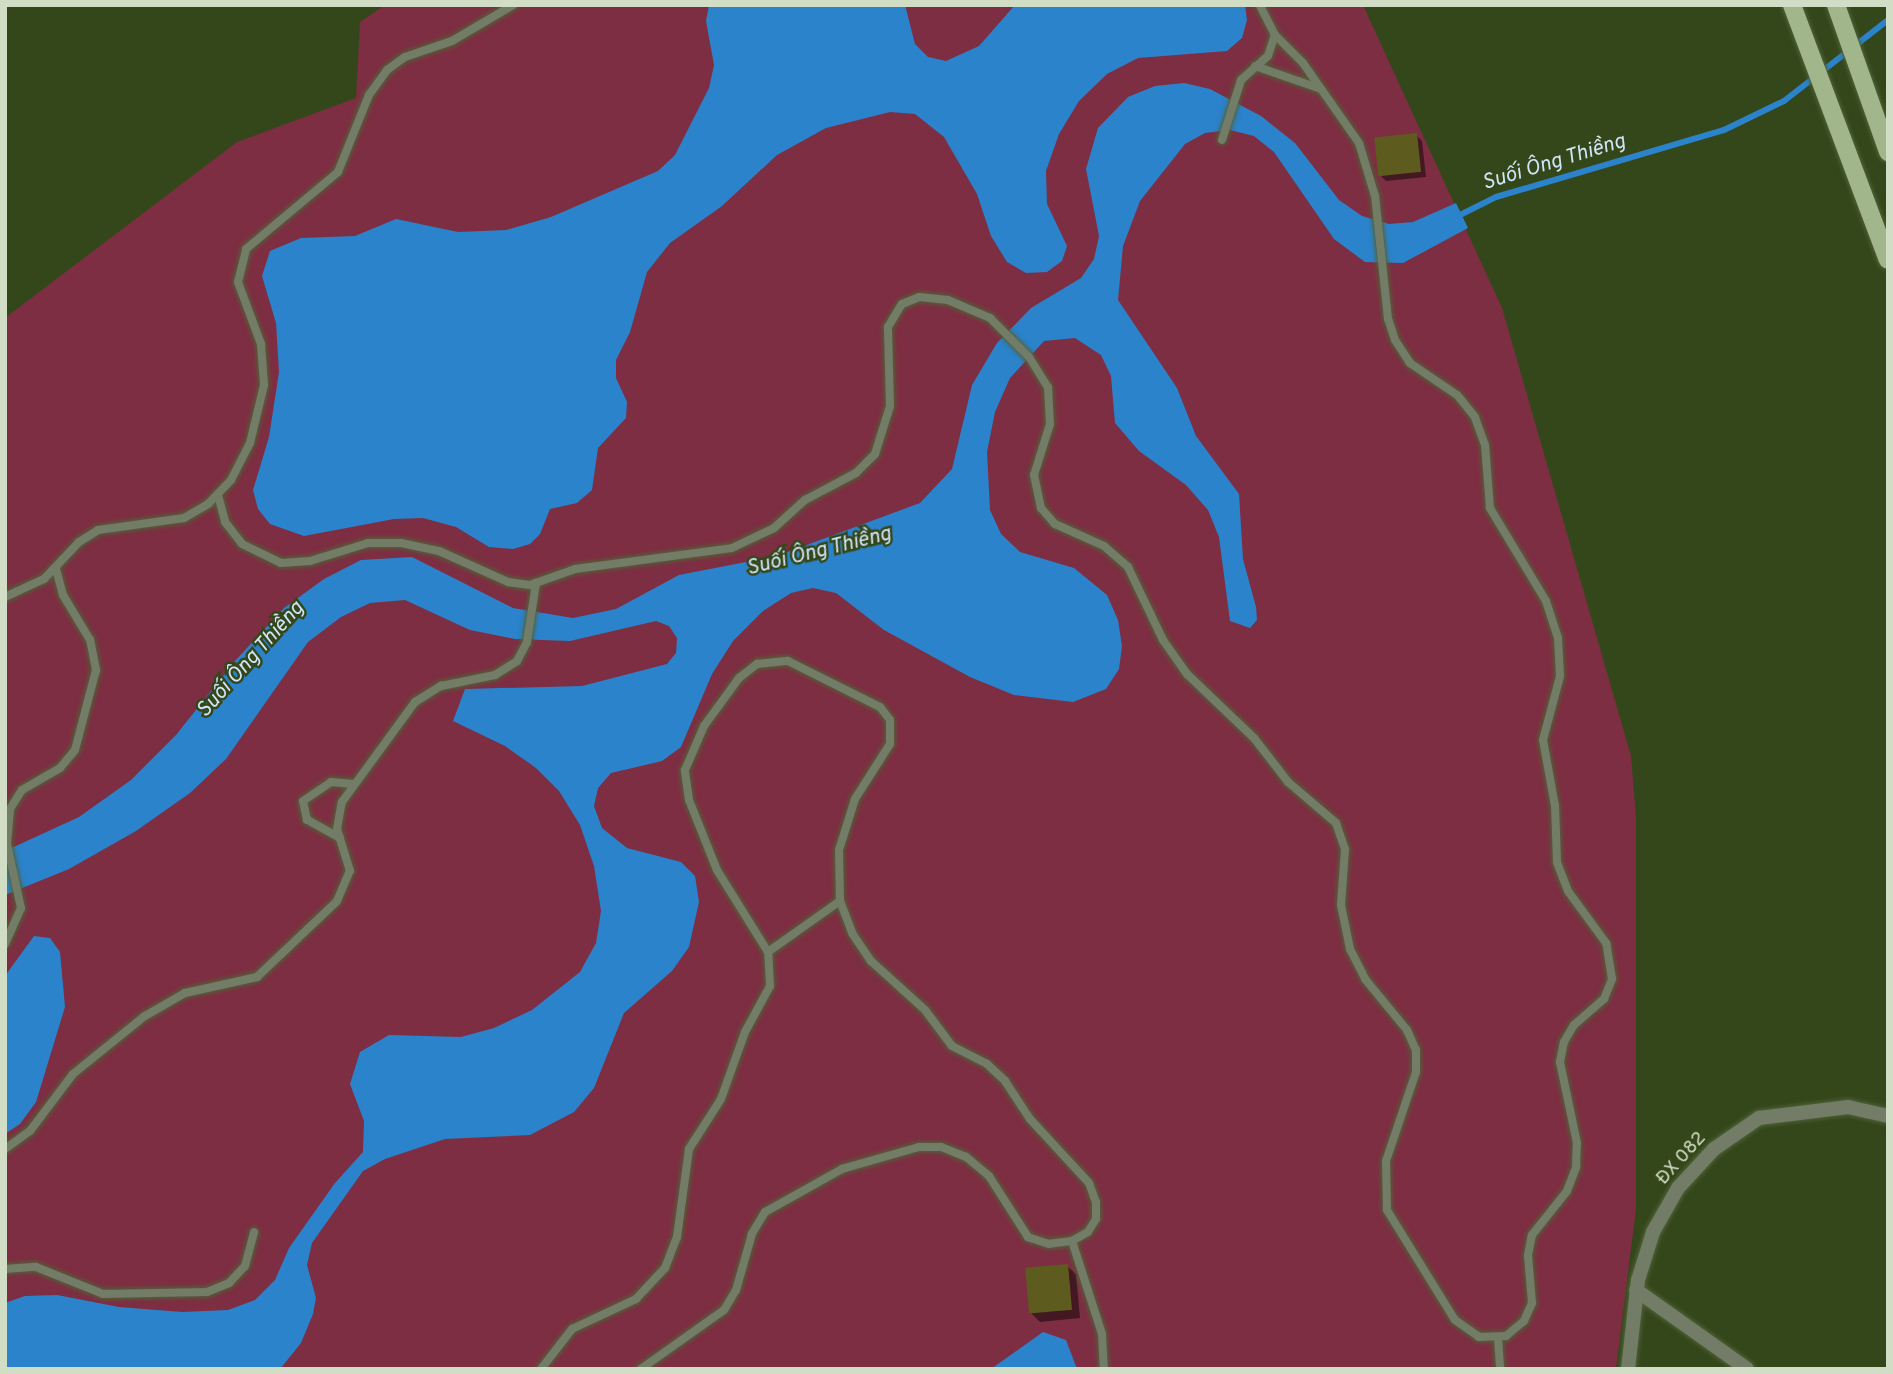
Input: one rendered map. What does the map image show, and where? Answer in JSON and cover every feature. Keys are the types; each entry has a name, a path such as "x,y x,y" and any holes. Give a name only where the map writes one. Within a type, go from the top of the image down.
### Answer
{"main road":[{"path":"1792,5 1888,260"},
{"path":"1836,5 1888,152"}],"street":[{"name":"ĐX 082","path":"1628,1369 1636,1290 1653,1232 1672,1199 1695,1168 1735,1132 1759,1118 1848,1107 1888,1116"},
{"path":"1636,1290 1746,1369"}],"lane":[{"path":"5,597 56,569 79,542 97,530 172,522 197,512 218,495 250,443 264,385 261,344 238,282 246,249 338,172 369,95 387,70 405,57 452,41 513,5"},
{"path":"218,495 233,533 267,559 296,564 358,545 401,543 463,559 508,582 536,583 575,569 747,543 774,528 805,500 856,473 875,454 885,433 892,388 888,327 896,310 910,299 927,296 956,302 1002,328 1029,357 1051,399 1050,424 1034,475 1041,508 1055,524 1104,546 1128,567 1174,657 1254,738 1289,782 1328,812 1342,836 1346,862 1341,905 1346,938 1365,979 1407,1030 1416,1050 1416,1072 1386,1161 1387,1210 1395,1230 1423,1263 1455,1320 1479,1337 1498,1338 1514,1332 1527,1315 1533,1291 1528,1255 1532,1235 1573,1179 1577,1143 1561,1072 1561,1052 1574,1026 1604,999 1612,979 1612,962 1599,931 1568,891 1557,862 1555,806 1543,740 1560,676 1553,619 1537,584 1490,508 1485,445 1475,417 1457,395 1421,373 1400,350 1388,319 1371,177 1359,143 1303,63 1275,35 1260,5"},
{"path":"1222,140 1238,90 1255,66 1268,56 1275,35"},
{"path":"1255,66 1318,88"},
{"path":"5,944 19,918 19,889 9,856 6,832 10,809 22,790 60,768 75,750 96,670 90,640 63,594 56,569"},
{"path":"5,1149 30,1131 73,1074 158,1007 200,989 243,982 270,968 298,933 344,892 350,871 340,838 339,809 353,784 415,702 456,680 503,671 517,661 527,642 536,583"},
{"path":"541,1369 572,1329 636,1299 665,1268 677,1237 684,1165 696,1134 720,1099 745,1032 766,996 771,974 768,952 717,870 685,781 687,762 704,726 739,678 768,660 797,665 880,707 890,720 890,744 855,799 843,832 836,867 840,901 852,933 871,961 925,1010 952,1046 997,1071 1030,1119 1090,1183 1096,1219 1088,1232 1072,1241 1049,1244 1028,1237 989,1176 953,1150 919,1147 859,1164 825,1177 765,1212 752,1234 736,1290 724,1310 641,1369"},
{"path":"340,838 307,820 303,801 331,782 353,784"},
{"path":"768,952 840,901"},
{"path":"5,1269 36,1267 103,1294 207,1292 229,1283 245,1266 254,1233"},
{"path":"1072,1241 1102,1334 1104,1369"},
{"path":"1498,1338 1500,1369"}],"shaded area":[{"path":"385,5 1363,5 1502,308 1631,756 1636,817 1636,1209 1616,1369 5,1369 5,318 237,142 356,98 360,22"}],"water":[{"path":"709,5 905,5 915,44 928,57 946,61 979,46 1015,5 1245,5 1247,20 1242,38 1227,51 1138,58 1107,74 1079,101 1059,134 1046,171 1047,204 1067,246 1062,261 1047,272 1026,273 1007,262 991,236 977,194 944,137 915,114 890,112 826,128 777,155 722,206 670,243 647,272 630,332 616,360 616,378 627,402 626,418 598,448 592,490 577,503 550,509 540,534 530,544 513,549 489,547 456,527 423,518 394,519 304,536 270,524 258,509 253,490 269,437 279,372 276,323 262,276 270,251 301,238 355,236 396,219 458,232 506,230 551,217 658,171 675,155 709,88 714,65 706,21"},
{"path":"1184,83 1210,89 1261,116 1295,143 1339,200 1362,216 1389,224 1413,222 1456,203 1468,228 1403,263 1365,262 1334,239 1274,152 1254,136 1230,130 1205,133 1185,144 1140,201 1123,246 1118,300 1177,388 1196,436 1239,494 1243,559 1256,607 1257,620 1250,628 1230,621 1219,537 1208,510 1186,485 1139,451 1115,423 1111,376 1101,355 1075,338 1044,341 1010,378 995,412 987,452 990,510 1001,534 1020,552 1074,568 1107,595 1118,620 1122,646 1119,669 1106,689 1073,702 1014,695 970,677 884,630 836,593 813,588 791,593 763,611 733,641 712,674 681,747 662,761 611,773 598,788 594,806 602,828 627,848 681,862 695,876 699,902 689,947 672,971 624,1013 594,1088 574,1112 530,1135 445,1139 385,1159 363,1171 312,1243 307,1265 316,1298 313,1314 301,1343 280,1369 5,1369 5,1303 25,1296 57,1295 119,1307 182,1312 228,1310 255,1300 275,1280 289,1248 335,1183 363,1152 364,1121 350,1084 360,1052 389,1035 461,1037 494,1028 532,1010 580,972 596,943 601,911 594,866 580,825 559,791 536,768 505,746 453,721 465,689 582,686 667,664 676,653 677,638 669,626 656,621 570,641 515,639 470,630 405,600 370,603 341,617 308,642 226,759 190,793 136,831 69,869 5,895 5,851 79,817 131,780 176,735 235,661 284,608 324,579 361,560 412,557 513,608 573,618 616,609 679,575 777,556 920,503 952,469 972,385 997,343 1031,308 1081,278 1094,259 1099,236 1086,169 1098,128 1128,97 1155,86"},
{"path":"34,936 50,938 60,952 65,1007 36,1102 20,1124 5,1134 5,976"},
{"path":"1043,1332 1066,1340 1077,1369 991,1369"}],"building":[{"path":"1417,133 1421,172 1378,176 1374,137"},
{"path":"1068,1264 1072,1310 1029,1314 1025,1268"}],"waterway":[{"name":"Suối Ông Thiềng","path":"1456,217 1496,197 1724,130 1784,101 1888,20"}]}
